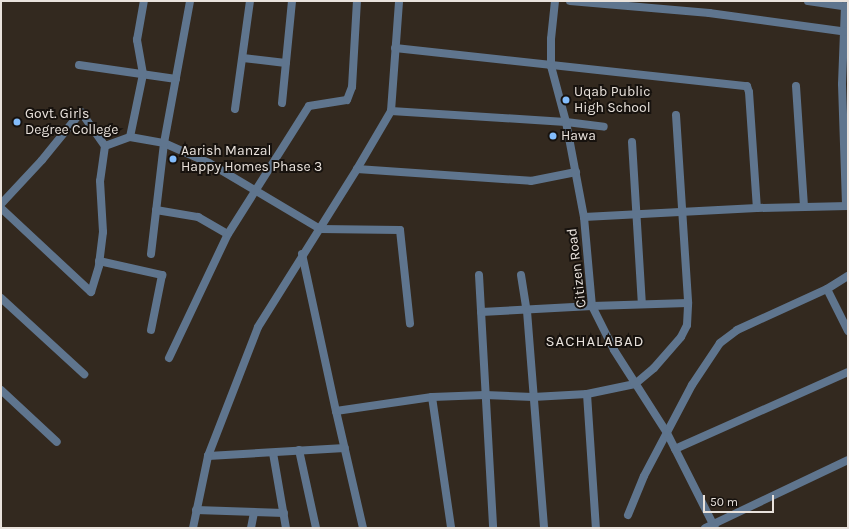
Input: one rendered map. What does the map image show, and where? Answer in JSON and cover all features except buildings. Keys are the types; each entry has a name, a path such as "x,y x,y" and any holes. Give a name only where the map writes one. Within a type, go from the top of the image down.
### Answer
{"street":[{"path":"130,137 143,74 137,40 144,1"},
{"path":"151,254 164,143 190,1"},
{"path":"235,109 250,1"},
{"path":"282,103 292,1"},
{"path":"169,358 228,234 309,106 347,100 352,87 357,1"},
{"path":"193,528 208,456 258,327 302,254 320,229 357,170 391,111 399,1"},
{"name":"Citizen Road","path":"555,1 551,39 551,66 566,122 584,217 592,306 614,350 667,433 714,526"},
{"path":"570,1 709,13 845,32"},
{"path":"584,217 757,208 847,206 842,84 846,7 808,1"},
{"path":"396,48 551,66 747,86 749,92 757,208"},
{"path":"243,58 286,63"},
{"path":"79,65 176,79"},
{"path":"796,86 804,207"},
{"path":"391,111 566,122 604,127"},
{"path":"1,204 42,160 80,112 105,146 100,181 103,232 99,261 91,292 1,208"},
{"path":"336,411 432,397 587,394 635,384 654,368 681,337 687,325 688,303 676,115"},
{"path":"105,146 130,137 164,143 209,163 255,192 320,229 400,230 410,323"},
{"path":"632,142 642,304"},
{"path":"357,170 531,180 576,172"},
{"path":"156,210 198,217 228,234"},
{"path":"302,254 363,528"},
{"path":"99,261 162,275 151,330"},
{"path":"479,275 493,528"},
{"path":"521,275 527,311 544,528"},
{"path":"628,515 644,476 692,385 720,343 737,330 827,289 848,276"},
{"path":"827,289 848,331"},
{"path":"1,298 84,374"},
{"path":"481,312 688,303"},
{"path":"675,449 848,372"},
{"path":"1,390 57,442"},
{"path":"587,394 596,528"},
{"path":"432,397 451,528"},
{"path":"208,456 345,448"},
{"path":"299,450 316,528"},
{"path":"273,453 286,528"},
{"path":"705,528 714,526 848,460"},
{"path":"196,510 284,513"},
{"path":"251,528 254,512"}],"place":[{"name":"Uqab Public High School","path":"566,100"},
{"name":"Govt. Girls Degree College","path":"17,122"},
{"name":"Hawa","path":"553,136"},
{"name":"Aarish Manzal Happy Homes Phase 3","path":"173,159"}],"district":[{"name":"SACHALABAD","path":"595,342"}]}
